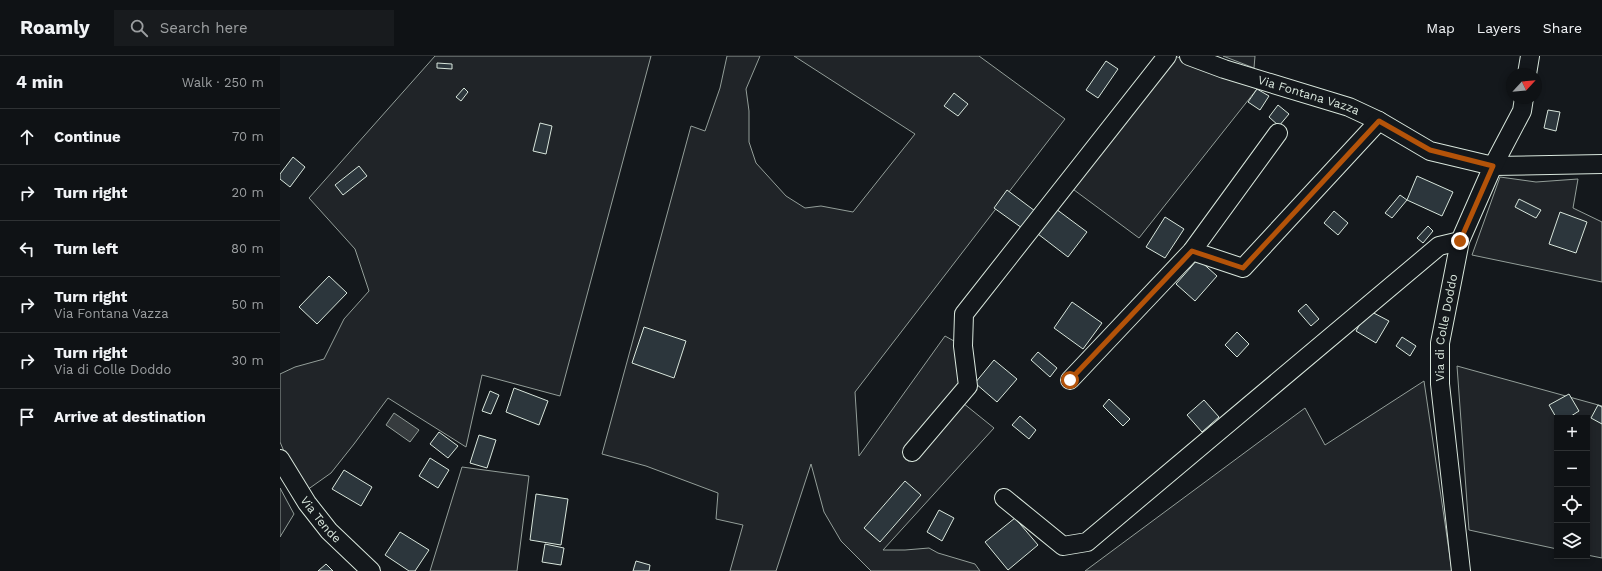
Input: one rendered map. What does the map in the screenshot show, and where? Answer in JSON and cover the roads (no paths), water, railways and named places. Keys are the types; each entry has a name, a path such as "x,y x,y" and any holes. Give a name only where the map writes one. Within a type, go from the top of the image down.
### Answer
{"street":[{"path":"912,452 968,386 963,346 964,314 1167,56"},
{"name":"Via Fontana Vazza","path":"1189,56 1224,69 1348,106 1379,121 1430,150 1493,166 1602,164"},
{"path":"1528,68 1530,56"},
{"name":"Via di Colle Doddo","path":"1461,571 1440,384 1440,344 1460,241 1493,166 1522,111 1523,104"},
{"path":"1192,251 1243,268 1379,121"},
{"path":"1070,380 1192,251 1278,133"},
{"path":"1004,498 1063,546 1087,542 1439,246 1460,241"},
{"name":"Via Tende","path":"280,459 307,503 329,531 371,571"}]}
